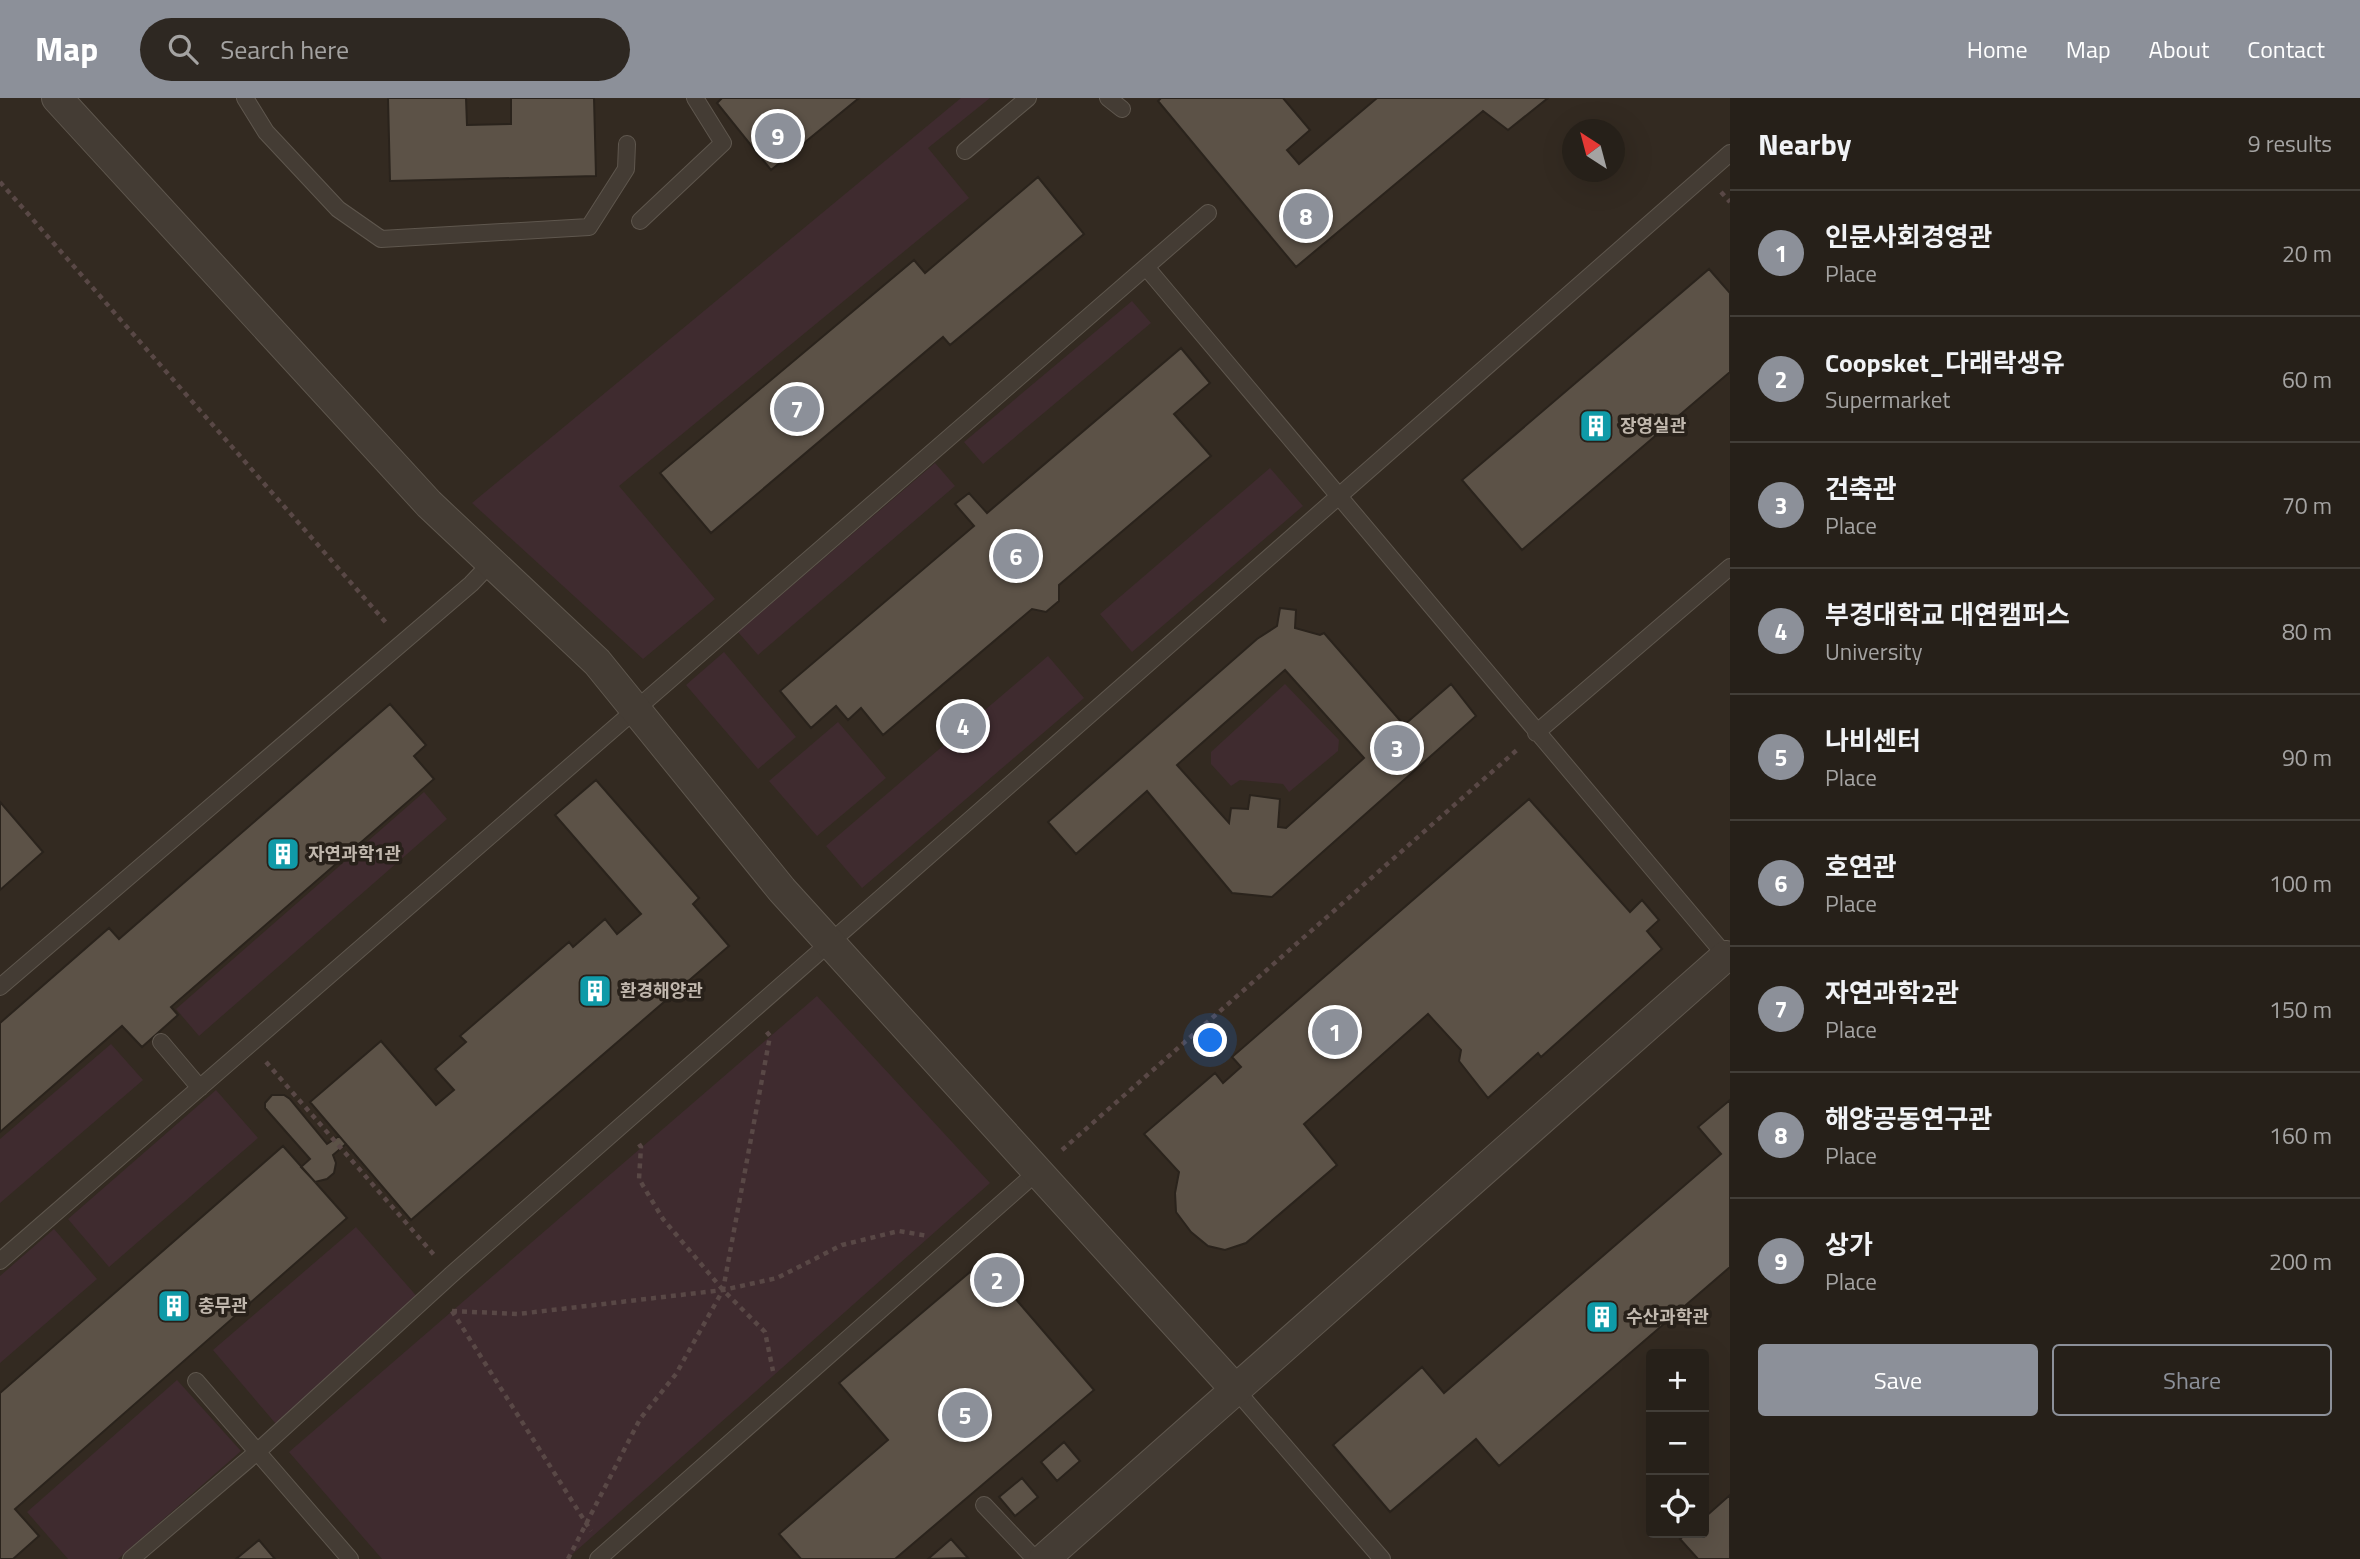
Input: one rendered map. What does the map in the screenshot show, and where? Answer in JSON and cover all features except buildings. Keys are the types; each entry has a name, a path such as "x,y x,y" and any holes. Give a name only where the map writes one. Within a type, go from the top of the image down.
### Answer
{"street":[{"path":"57,98 429,504 597,662 773,879 1236,1390"},
{"path":"1044,1559 1728,954"}],"lane":[{"path":"245,98 265,132 338,209 381,239 589,227 626,169 627,144"},
{"path":"640,221 723,143 695,98"},
{"path":"965,151 1028,98"},
{"path":"1108,98 1122,109"},
{"path":"131,1559 257,1452 451,1275 1730,153"},
{"path":"0,1261 1208,213"},
{"path":"1146,267 1536,733 1728,954"},
{"path":"0,987 403,642 492,562"},
{"path":"1536,733 1730,567"},
{"path":"161,1042 200,1088"},
{"path":"602,1555 1037,1172"},
{"path":"196,1381 349,1559"},
{"path":"1236,1390 1382,1559"},
{"path":"984,1505 1035,1559"}],"path":[{"path":"0,181 403,642"},
{"path":"1037,1172 1536,733"},
{"path":"568,1559 640,1419 676,1374 723,1290 770,1036 751,1012"},
{"path":"252,1045 451,1275"},
{"path":"623,1125 641,1147 639,1179 663,1219 723,1290 765,1332 773,1375 787,1392"},
{"path":"452,1311 518,1314 723,1290 777,1278 842,1245 899,1231 930,1236 946,1252"},
{"path":"434,1291 452,1311 586,1523 602,1555"}],"shaded area":[{"path":"961,98 990,98 928,148 969,198 619,486 715,599 643,659 472,503"},
{"path":"1132,301 1151,323 983,464 964,442"},
{"path":"935,463 955,486 758,655 738,632"},
{"path":"1270,468 1303,506 1132,652 1100,614"},
{"path":"724,652 796,737 758,769 686,685"},
{"path":"1048,656 1084,698 862,888 826,846"},
{"path":"1285,684 1339,740 1338,751 1289,792 1283,784 1240,780 1231,786 1211,764 1211,752"},
{"path":"838,722 886,778 817,836 769,781"},
{"path":"424,792 447,819 199,1036 176,1009"},
{"path":"817,996 990,1183 567,1559 382,1559 289,1452"},
{"path":"111,1044 143,1080 0,1203 0,1139"},
{"path":"216,1090 258,1138 109,1267 68,1219"},
{"path":"356,1227 420,1300 276,1424 213,1350"},
{"path":"54,1229 97,1279 0,1363 0,1276"},
{"path":"177,1380 241,1451 118,1559 68,1559 27,1512"}],"place":[{"name":"상가","path":"778,136"},
{"name":"해양공동연구관","path":"1306,216"},
{"name":"자연과학2관","path":"797,409"},
{"name":"장영실관","path":"1596,426"},
{"name":"호연관","path":"1016,556"},
{"name":"부경대학교 대연캠퍼스","path":"963,726"},
{"name":"건축관","path":"1397,748"},
{"name":"자연과학1관","path":"283,854"},
{"name":"환경해양관","path":"595,991"},
{"name":"인문사회경영관","path":"1335,1032"},
{"name":"Coopsket_다래락생유","path":"997,1280"},
{"name":"충무관","path":"174,1306"},
{"name":"수산과학관","path":"1602,1317"},
{"name":"나비센터","path":"965,1415"}]}
